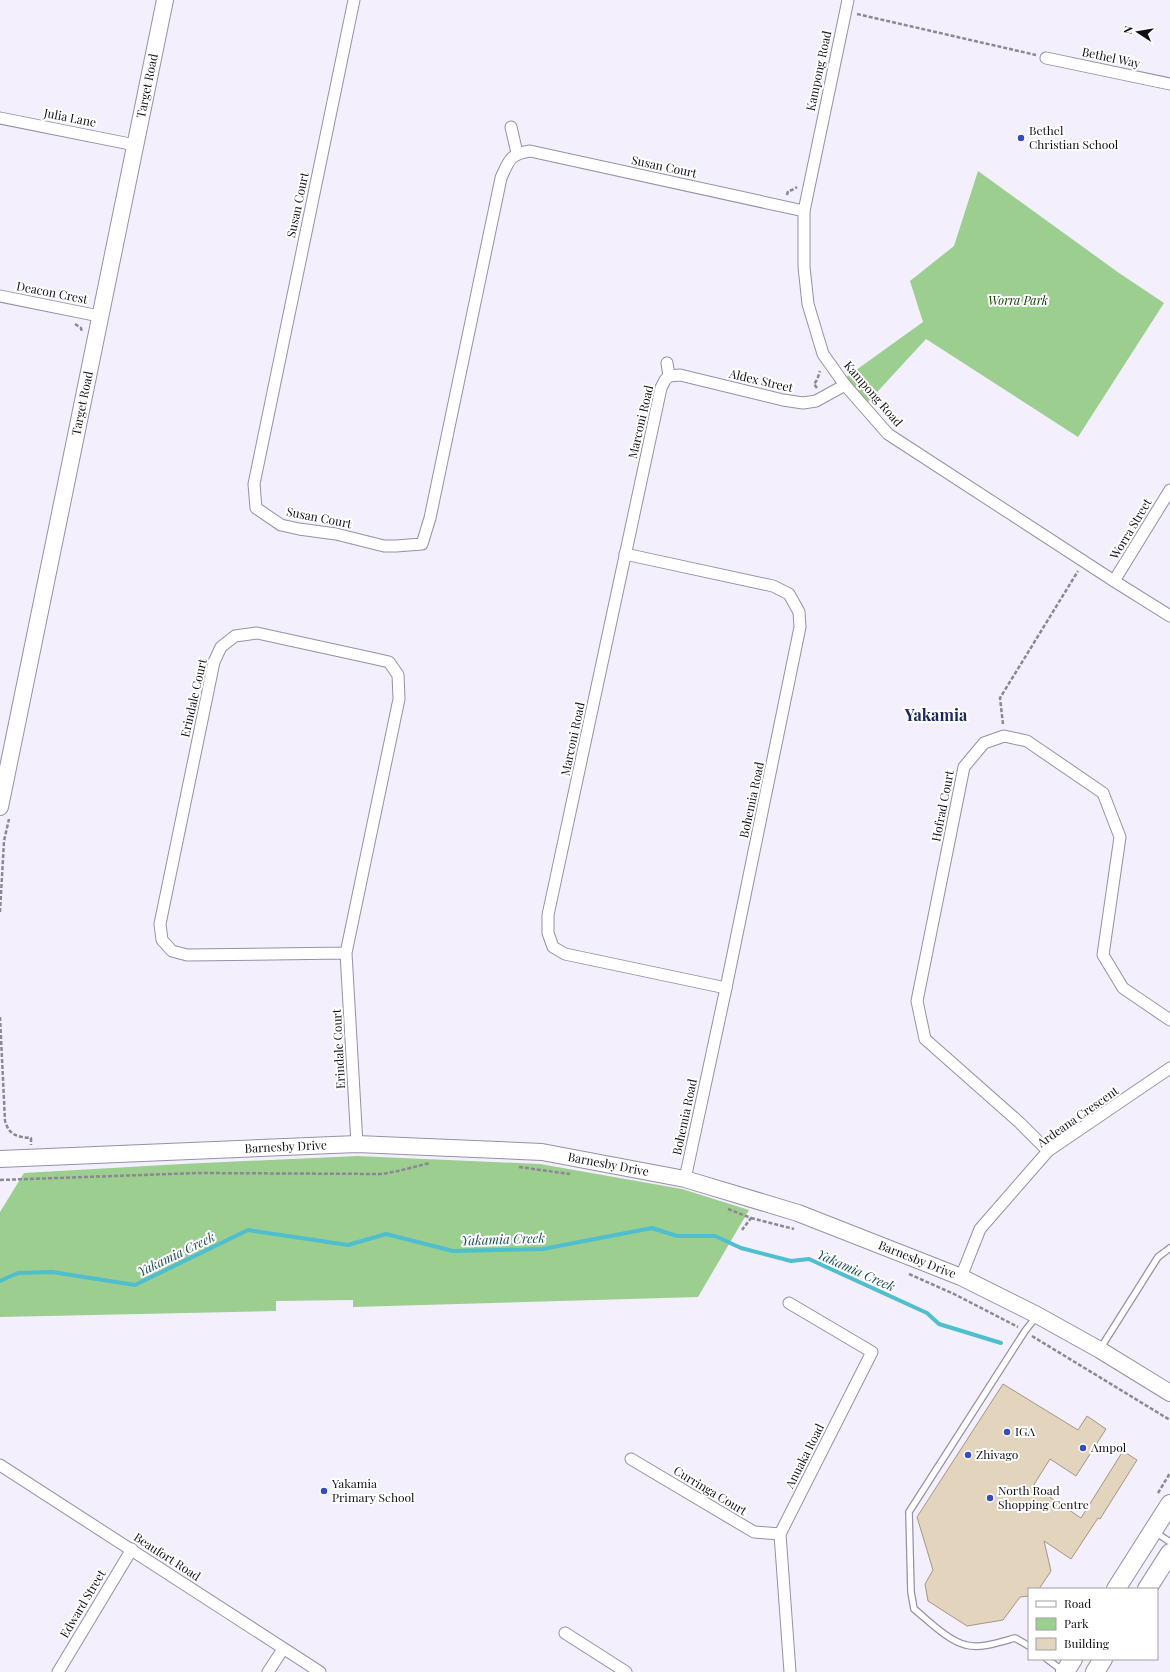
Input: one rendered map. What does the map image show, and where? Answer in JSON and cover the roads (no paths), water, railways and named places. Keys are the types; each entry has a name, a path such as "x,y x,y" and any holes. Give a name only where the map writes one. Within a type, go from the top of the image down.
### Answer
{"main road":[{"path":"1117,1588 1170,1504"},
{"path":"1148,1588 1170,1553"},
{"path":"1065,1672 1072,1660"},
{"path":"1095,1672 1102,1660"}],"street":[{"name":"Target Road","path":"0,807 165,0"},
{"name":"Susan Court","path":"354,0 254,484 256,508 281,525 298,529 336,534 384,546 422,544 430,518 502,178 508,161 517,153 530,151 804,211"},
{"name":"Kampong Road","path":"848,0 804,211 804,267 808,304 823,354 844,385 888,434 1170,616"},
{"name":"Bethel Way","path":"1046,58 1170,84"},
{"name":"Julia Lane","path":"0,118 135,145"},
{"path":"511,127 517,153"},
{"name":"Deacon Crest","path":"0,296 100,316"},
{"name":"Marconi Road","path":"667,363 669,376 661,388 548,915 548,933 553,947 565,954 726,988"},
{"name":"Aldex Street","path":"669,376 680,375 783,400 803,403 823,397 844,385"},
{"name":"Worra Street","path":"1114,581 1170,490"},
{"name":"Bohemia Road","path":"625,554 773,586 789,594 799,612 800,627 685,1179"},
{"name":"Erindale Court","path":"346,953 187,956 172,951 162,940 160,924 214,662 221,647 235,636 257,633 389,662 398,675 399,699 346,953 357,1144"},
{"name":"Hofrad Court","path":"1048,1151 1020,1123 926,1039 917,1001 964,767 984,743 1004,736 1027,740 1103,793 1120,837 1103,955 1123,988 1170,1020"},
{"name":"Ardeana Crescent","path":"961,1277 980,1229 1048,1151 1170,1068"},
{"name":"Barnesby Drive","path":"0,1159 357,1144 542,1152 685,1179 798,1213 961,1277 1038,1315 1100,1350 1170,1394"},
{"name":"Anuaka Road","path":"780,1534 872,1352 789,1303"},
{"name":"Curringa Court","path":"631,1459 754,1532 780,1534"},
{"name":"Beaufort Road","path":"0,1465 320,1672"},
{"path":"780,1534 790,1672"},
{"name":"Edward Street","path":"58,1672 132,1550"},
{"path":"565,1633 626,1672"},
{"path":"268,1672 283,1649"}],"lane":[{"path":"1100,1350 1158,1257 1170,1248"},
{"path":"1028,1645 1015,1638 992,1645 966,1645 943,1633 914,1609 911,1592 909,1512 1025,1331 1038,1315"},
{"path":"1153,1531 1170,1542"},
{"path":"1048,1660 1065,1672"}],"waterway":[{"name":"Yakamia Creek","path":"0,1281 18,1273 52,1272 135,1285 248,1230 348,1245 386,1234 453,1251 543,1249 652,1228 677,1236 715,1236 741,1248 791,1261 809,1259 927,1313 939,1324 1001,1343"}],"place":[{"name":"Bethel Christian School","path":"1021,138"},
{"name":"IGA","path":"1007,1432"},
{"name":"Ampol","path":"1083,1448"},
{"name":"Zhivago","path":"968,1455"},
{"name":"Yakamia Primary School","path":"324,1491"},
{"name":"North Road Shopping Centre","path":"990,1498"}],"district":[{"name":"Yakamia","path":"936,715"}],"park label":[{"name":"Worra Park","path":"1018,301"}]}
